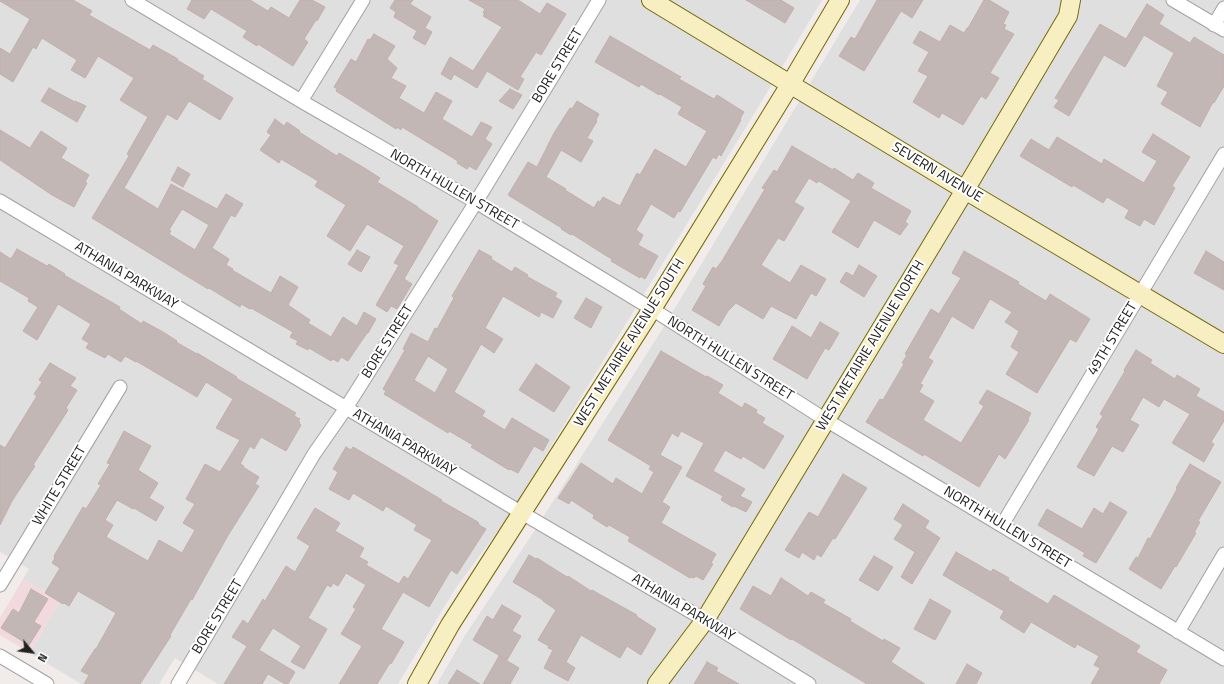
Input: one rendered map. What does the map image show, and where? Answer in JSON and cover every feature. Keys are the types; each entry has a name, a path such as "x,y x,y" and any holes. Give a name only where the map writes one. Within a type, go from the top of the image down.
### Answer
{"main road":[{"name":"SEVERN AVENUE","path":"651,0 791,83 965,190 1224,344"},
{"name":"WEST METAIRIE AVENUE SOUTH","path":"417,684 450,626 652,309 791,83 840,0"},
{"name":"WEST METAIRIE AVENUE NORTH","path":"657,684 705,620 965,190 1068,16 1071,0"}],"street":[{"name":"NORTH HULLEN STREET","path":"132,0 301,101 476,202 652,309 826,420 1224,659"},
{"path":"301,101 363,0"},
{"name":"BORE STREET","path":"178,684 314,454 346,408 476,202 599,0"},
{"path":"1173,0 1219,28 1224,8"},
{"name":"49TH STREET","path":"1002,525 1224,154"},
{"name":"ATHANIA PARKWAY","path":"0,201 522,513 705,620 809,684"},
{"name":"WHITE STREET","path":"0,585 120,387"},
{"path":"1178,632 1224,554"},
{"path":"0,656 46,684"}],"shaded area":[{"path":"0,0 822,0 506,520 455,589 398,684 218,684 175,658 159,684 81,684 30,653 60,601 23,579 29,569 0,552"},
{"path":"860,0 1224,0 1224,684 437,684 464,637 531,536 660,333"},
{"path":"23,579 60,601 30,653 0,635 0,618"}],"building":[{"path":"73,0 92,11 89,15 150,50 153,45 178,59 177,60 204,76 202,79 233,98 220,120 189,101 177,120 167,114 124,188 158,209 171,184 217,209 226,194 243,204 235,217 231,215 212,248 229,259 226,265 233,269 232,270 271,293 280,276 298,287 288,305 310,320 308,323 331,337 343,317 357,326 364,312 376,319 348,361 341,357 338,362 333,359 331,361 309,348 308,350 296,344 298,341 290,337 293,332 251,308 250,309 241,304 240,307 209,288 208,289 92,218 129,156 127,154 148,117 120,100 134,78 98,56 85,78 71,70 77,60 42,38 36,49 33,47 13,82 0,74 0,48 10,54 30,19 0,1","holes":["182,209 209,225 195,250 169,234 171,231 169,230"]},
{"path":"192,0 250,0 268,11 271,7 289,18 300,0 312,0 325,7 304,39 308,42 293,66 258,44 257,46 243,37 247,31 211,9 204,19 187,9"},
{"path":"395,0 413,0 410,4 431,17 425,28 432,32 425,45 413,38 417,31 394,17 396,12 390,8"},
{"path":"469,0 518,0 540,14 547,3 566,14 541,55 536,52 520,77 524,79 518,90 487,71 477,88 454,74 451,80 441,74 450,57 473,71 502,27 483,16 485,14 483,13 485,9"},
{"path":"746,0 781,0 794,8 785,23"},
{"path":"877,0 923,0 912,18 901,11 864,71 839,56 851,37 855,39"},
{"path":"984,0 989,0 1009,12 1003,24 1006,25 1004,29 1014,34 990,73 999,78 986,99 981,96 963,125 942,113 939,118 913,102 928,76 918,71 929,52 913,43 920,31 940,42 950,25 964,33"},
{"path":"1147,4 1164,15 1159,24 1190,43 1194,37 1224,55 1224,86 1214,103 1213,102 1200,127 1161,104 1168,92 1157,86 1174,53 1144,35 1125,67 1104,55 1069,116 1054,107 1059,100 1055,98 1100,24 1126,39"},
{"path":"374,34 395,46 387,59 397,68 391,78 406,86 399,98 424,113 436,92 452,101 442,119 472,137 481,122 492,127 485,139 492,144 476,170 469,166 467,169 457,163 458,161 402,127 401,130 397,127 396,129 336,91 337,89 334,87 351,59 356,62 368,39 370,40"},
{"path":"610,36 681,77 679,79 714,99 717,95 744,112 721,156 719,154 716,159 713,157 680,212 678,211 674,218 651,204 636,230 643,235 638,245 658,256 645,279 640,276 640,278 611,261 612,259 508,195 528,162 537,167 554,133 570,108 572,109 577,101 599,114 596,120 597,121 587,138 593,141 581,162 561,150 546,177 594,208 598,201 600,202 603,197 620,206 637,173 640,175 655,149 686,167 707,131 678,114 682,107 641,84 639,87 595,62"},
{"path":"49,88 75,102 86,106 77,122 41,101"},
{"path":"510,89 522,95 513,109 499,101"},
{"path":"275,119 284,126 287,122 300,131 299,132 337,156 339,153 366,169 380,178 377,182 438,221 404,279 412,284 397,309 391,306 387,312 376,305 399,265 394,263 404,246 367,224 350,251 327,236 346,205 315,186 318,181 281,159 279,163 260,150 271,135 267,132"},
{"path":"0,130 30,148 41,131 67,148 61,158 89,175 85,182 87,183 74,207 52,195 0,160"},
{"path":"1153,134 1190,157 1172,186 1175,188 1154,225 1144,219 1140,226 1125,218 1129,210 1107,197 1103,203 1073,185 1072,187 1020,156 1031,139 1049,150 1057,137 1102,164 1104,159 1144,183 1157,161 1142,152"},
{"path":"792,146 833,170 834,168 853,180 858,173 874,183 871,188 911,211 905,222 908,224 900,235 874,220 858,248 832,232 851,201 819,181 817,183 809,178 794,202 804,208 784,241 778,238 761,265 790,283 801,265 826,279 816,296 811,293 796,319 771,306 763,319 736,303 728,311 719,326 692,310 706,286 703,284 713,267 716,269 722,261 765,189 762,188 774,170 777,172"},
{"path":"178,167 190,174 183,187 171,180"},
{"path":"17,249 47,266 49,264 65,274 64,275 120,307 119,309 142,324 143,321 163,332 177,341 176,342 197,353 296,413 294,416 300,419 298,421 301,425 286,451 261,437 254,449 250,446 240,464 259,477 255,484 259,486 227,537 192,600 191,599 170,635 171,636 140,684 84,684 89,675 81,671 96,649 116,613 78,591 69,606 45,593 60,568 52,563 55,558 54,556 83,507 86,509 101,485 98,484 110,464 107,463 124,431 151,446 138,470 158,483 149,498 164,507 156,521 117,500 105,520 113,525 106,537 148,561 159,540 182,553 195,530 183,523 195,504 186,499 205,464 220,472 240,440 216,428 233,399 206,382 197,397 125,356 121,362 108,354 105,358 86,348 89,343 82,339 91,324 58,304 37,340 23,331 38,307 28,301 29,298 0,281 0,252 11,259"},
{"path":"357,250 370,257 361,272 348,264"},
{"path":"479,250 492,257 491,259 512,272 515,267 528,275 526,276 557,293 555,297 562,301 553,318 541,312 539,317 503,296 485,328 503,339 494,353 481,344 454,392 485,411 482,416 505,430 512,418 549,440 543,451 534,446 518,473 510,469 509,470 471,447 473,445 449,431 448,433 384,394 386,391 383,389 405,350 403,349 411,333 428,342 454,298 452,296","holes":["428,356 448,369 435,393 414,380"]},
{"path":"964,251 1019,282 1018,284 1046,301 1050,294 1090,319 1076,342 1070,339 1037,393 1006,374 1019,352 1011,347 1019,331 1005,322 1012,312 990,299 973,329 952,316 928,358 933,361 920,384 923,385 919,392 934,401 923,420 961,443 984,406 979,403 987,390 1031,413 1028,419 1029,420 1005,459 999,454 979,487 866,422 880,399 883,400 904,364 902,363 907,355 905,354 931,309 939,314 961,278 952,273"},
{"path":"1206,251 1224,262 1224,290 1194,273"},
{"path":"859,265 877,276 864,297 840,282 846,272 853,276"},
{"path":"586,298 602,307 591,328 574,318"},
{"path":"820,322 839,333 829,350 825,348 807,379 773,359 792,326 811,338"},
{"path":"1136,350 1152,360 1150,363 1175,379 1177,375 1200,389 1196,396 1224,412 1224,421 1211,442 1214,444 1204,462 1172,443 1190,414 1164,399 1159,407 1143,397 1130,420 1139,425 1123,452 1112,446 1094,476 1077,467 1099,429 1096,427 1103,416 1100,414"},
{"path":"661,351 723,385 718,393 742,408 745,403 757,410 756,413 765,418 762,423 784,436 764,469 743,456 741,459 725,450 713,471 745,489 740,496 752,502 746,512 721,500 723,496 686,476 704,443 681,431 678,437 672,433 660,455 682,467 662,502 670,507 661,523 716,554 711,563 713,564 703,580 696,576 694,578 690,578 628,541 630,537 609,525 607,527 593,518 594,515 571,500 569,504 558,498 581,463 613,484 616,478 642,494 654,472 649,469 651,466 608,440"},
{"path":"50,363 76,378 70,386 77,390 66,408 68,410 33,465 35,466 12,501 0,525 0,445 5,448 37,396 34,394 42,382 39,380"},
{"path":"536,364 570,387 554,412 519,390"},
{"path":"346,447 351,450 353,447 360,451 478,522 479,525 486,529 457,574 451,570 429,607 403,592 381,629 404,642 377,684 339,684 362,646 341,634 356,609 353,607 366,585 346,573 338,586 333,583 331,587 327,585 308,618 327,629 304,669 291,662 301,646 273,628 259,650 295,672 288,684 285,684 268,674 262,684 224,684 247,646 232,637 243,620 248,624 263,599 265,601 286,566 295,572 310,546 297,538 315,508 340,523 335,531 364,548 359,557 368,562 366,565 399,584 404,576 408,579 432,540 414,530 417,525 386,506 383,511 353,493 349,500 329,489 338,472 333,469"},
{"path":"1190,464 1221,482 1198,521 1200,522 1194,533 1196,533 1161,589 1129,569 1136,557 1138,558 1148,538 1150,539"},
{"path":"843,474 867,488 835,539 833,538 821,557 817,554 814,560 802,552 799,558 785,550 809,512 818,517"},
{"path":"1110,502 1127,512 1096,563 1083,556 1085,553 1038,525 1047,509 1082,529 1094,508 1103,514"},
{"path":"903,504 929,521 925,528 940,538 912,584 901,577 915,552 894,539 903,525 894,519"},
{"path":"956,552 991,572 993,569 1009,578 1008,580 1048,604 1054,595 1140,646 1136,652 1167,670 1159,684 1091,684 1100,668 1094,665 1099,656 1077,644 1075,648 1031,622 1024,633 1000,618 1004,611 943,575"},
{"path":"529,555 536,559 537,558 567,577 568,576 591,591 592,590 637,615 636,616 656,629 641,655 627,646 620,658 581,635 566,662 575,668 568,681 544,668 553,650 538,640 556,610 543,600 513,582"},
{"path":"874,556 893,567 878,591 859,580"},
{"path":"781,578 808,596 811,592 825,600 823,603 851,619 850,621 883,641 884,639 900,648 891,662 925,684 867,684 740,609 753,586 771,596"},
{"path":"31,589 48,599 34,622 41,626 29,645 1,628 13,609 19,613"},
{"path":"930,599 951,611 935,640 914,629"},
{"path":"502,605 521,616 512,631 521,636 507,660 473,640 487,616 493,620"},
{"path":"499,656 519,668 510,684 483,684"},
{"path":"707,662 718,668 716,671 739,684 694,684"},
{"path":"967,664 982,673 976,684 956,684"},
{"path":"457,670 480,684 448,684"}]}
